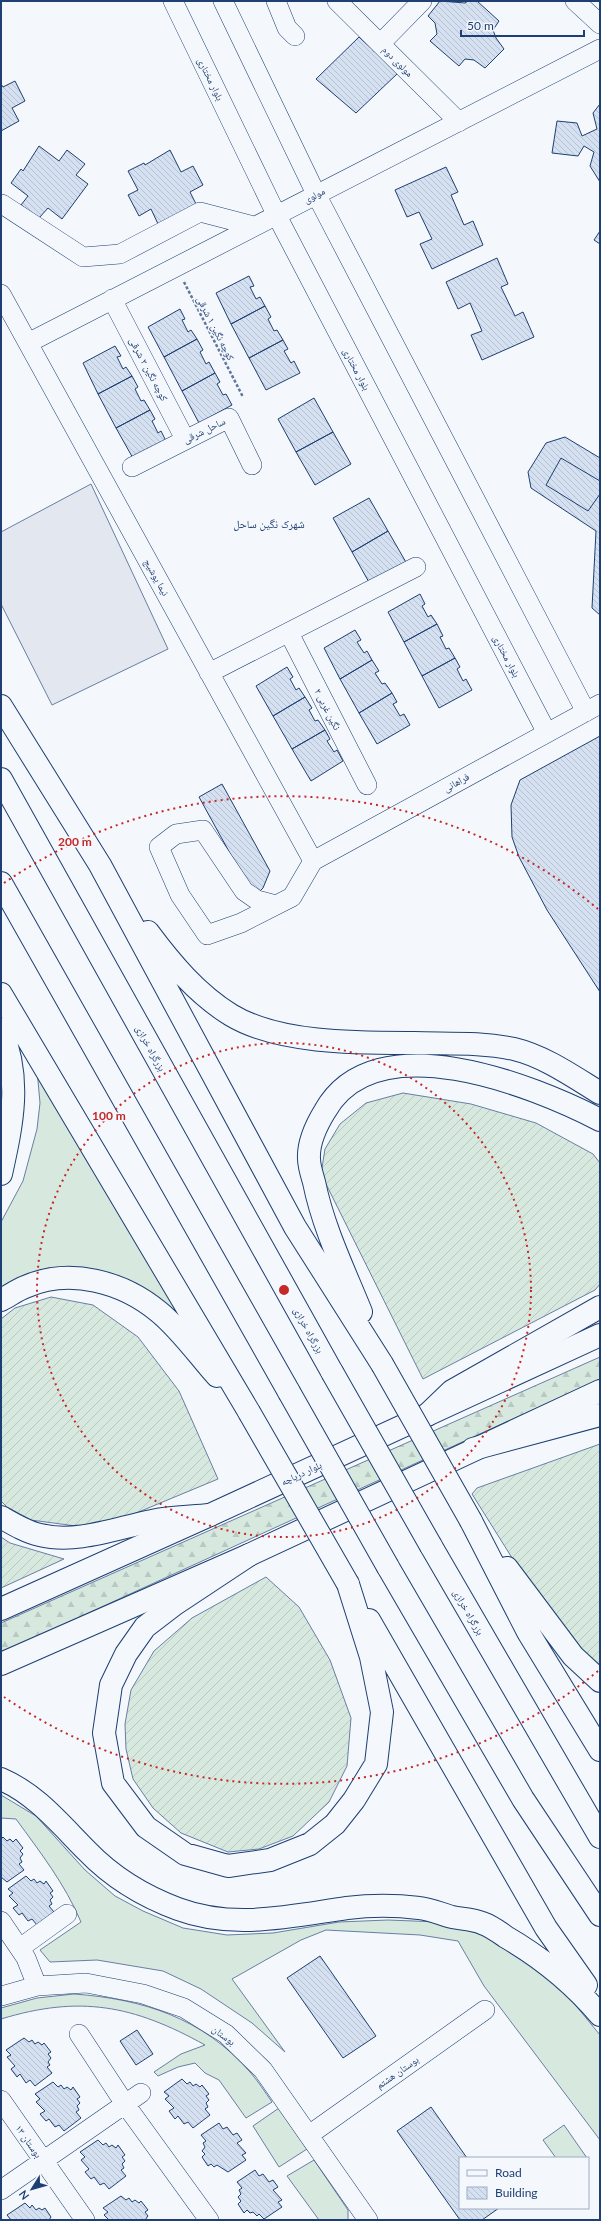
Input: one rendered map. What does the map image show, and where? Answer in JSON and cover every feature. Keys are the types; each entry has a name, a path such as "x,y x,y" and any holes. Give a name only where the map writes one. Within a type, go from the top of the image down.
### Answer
{"main road":[{"path":"1,706 100,865 295,1228 382,1364 471,1521 528,1632 600,1750"},
{"name":"بزرگراه خرازی","path":"1,779 332,1372 600,1837"},
{"path":"100,865 166,956 198,990 232,1015 273,1032 335,1041 484,1044 516,1050 546,1062 600,1093"},
{"path":"1,883 388,1567 523,1799 600,1915"},
{"path":"1,994 249,1412 546,1928 600,2006"},
{"path":"1,1029 7,1044 14,1089 12,1123 1,1174"},
{"path":"382,1364 319,1208 309,1158 315,1127 333,1096 367,1072 394,1066 418,1064 494,1076 568,1104 600,1120"},
{"path":"1,1300 26,1286 54,1280 80,1278 106,1282 135,1294 160,1313 249,1412"},
{"path":"427,1415 452,1391 600,1307"},
{"name":"بلوار دریاچه","path":"1,1609 210,1516 600,1335"},
{"path":"1,1664 250,1555 473,1449 600,1391"},
{"path":"473,1449 600,1415"},
{"path":"1,1517 18,1527 40,1535 69,1537 96,1534 153,1520 210,1516"},
{"path":"471,1521 573,1656 600,1681"},
{"path":"250,1555 175,1604 145,1627 126,1654 111,1685 104,1733 114,1783 146,1827 185,1854 228,1866 270,1860 310,1844 335,1824 354,1800 376,1764 382,1712 371,1657 348,1584"},
{"path":"1,1779 12,1783 35,1799 115,1877 144,1895 168,1905 210,1917 242,1921 278,1918 350,1907 388,1906 420,1908 483,1923 529,1950 564,1976 584,1995 600,2015"}],"street":[{"name":"بلوار مختاری","path":"173,1 276,214 548,732"},
{"path":"223,1 316,194 593,708"},
{"path":"276,1 287,28 295,36"},
{"name":"مولوی دوم","path":"337,1 459,122"},
{"path":"380,44 422,1"},
{"path":"575,1 600,24"},
{"name":"مولوی","path":"28,343 276,214 600,49"},
{"path":"2,204 84,257 120,254 200,212 254,226"},
{"name":"نیما یوشیج","path":"1,294 313,861"},
{"name":"کوچه نگین ۲ شرقی","path":"112,299 185,439"},
{"name":"ساحل شرقی","path":"132,467 229,418 252,464"},
{"path":"210,673 416,567"},
{"name":"نگین غربی ۲","path":"289,633 367,785"},
{"name":"فراهانی","path":"313,861 593,708"},
{"path":"276,905 257,900 244,891 203,830 176,834 159,847 180,895 207,935 241,923 292,897 313,861"},
{"path":"20,1948 67,1914"},
{"path":"1,1921 26,1958 37,1986"},
{"name":"بوستان","path":"1,1996 37,1986 86,1983 143,1994 184,2008 226,2034 263,2070 368,2220"},
{"name":"بوستان هشتم","path":"309,2134 485,2010"},
{"path":"79,2034 124,2104 209,2220"},
{"path":"1,2190 141,2093"},
{"name":"بوستان ۱۳","path":"1,2100 85,2220"}],"path":[{"name":"کوچه نگین ۱ شرقی","path":"176,266 243,397"}],"green space":[{"path":"36,1059 202,1349 130,1283 1,1290 1,1222 23,1181 37,1129 40,1103"},
{"path":"403,1093 471,1104 536,1123 593,1154 600,1163 600,1284 595,1290 423,1379 321,1174 325,1149 340,1124 366,1103"},
{"path":"51,1297 93,1305 138,1337 179,1391 218,1479 129,1516 83,1527 31,1520 7,1507 1,1501 1,1319 15,1308"},
{"path":"600,1357 600,1379 1,1653 1,1623"},
{"path":"600,1444 600,1670 591,1662 514,1561 472,1494 477,1488"},
{"path":"1,1537 10,1543 64,1559 1,1588"},
{"path":"266,1577 299,1607 330,1660 351,1718 347,1766 329,1802 293,1836 259,1849 228,1852 181,1833 153,1808 133,1779 126,1749 125,1724 131,1690 154,1651 192,1618"},
{"path":"1,1795 36,1816 85,1870 115,1896 143,1911 183,1928 227,1935 273,1933 339,1922 388,1920 439,1922 490,1937 559,1985 600,2035 600,2140 484,1986 458,1941 420,1935 326,1930 301,1940 232,1979 285,2052 252,2023 201,1989 163,1971 97,1960 50,1962 40,1950 81,1922 60,1881 16,1819 1,1818"},
{"path":"74,1994 124,2001 148,2007 192,2025 232,2053 253,2075 272,2102 246,2118 219,2080 205,2073 195,2063 178,2067 158,2076 154,2072 181,2054 205,2045 179,2031 130,2013 106,2008 81,2006 56,2007 1,2019 1,2008 37,1998"},
{"path":"279,2108 307,2149 279,2167 253,2126"},
{"path":"564,2125 586,2157 555,2157 543,2140"},
{"path":"314,2160 348,2210 348,2220 319,2220 287,2176"}],"shaded area":[{"path":"91,484 168,649 52,705 1,604 1,532"}],"building":[{"path":"440,1 465,3 468,1 477,1 499,21 493,30 496,38 504,49 485,68 474,60 465,59 459,66 430,41 437,34 435,23 428,16"},
{"path":"359,37 398,73 356,113 316,79"},
{"path":"15,81 25,101 12,108 19,121 1,131 1,84 3,87"},
{"path":"600,104 600,182 590,166 594,152 584,146 578,156 552,153 557,121 577,123 582,136 597,129 593,113"},
{"path":"39,146 59,161 67,150 85,164 76,175 88,184 62,219 48,208 39,218 21,205 28,196 11,183 21,169 23,171"},
{"path":"170,150 181,172 193,166 203,185 190,192 197,206 159,226 151,209 139,216 128,195 138,190 128,171 144,163 145,165"},
{"path":"446,167 458,192 451,195 464,225 473,221 483,245 432,269 420,244 432,239 419,212 407,217 395,190"},
{"path":"600,231 600,244 594,240"},
{"path":"497,258 508,284 501,287 515,316 523,312 534,337 482,360 471,335 482,331 470,303 458,309 446,282"},
{"path":"249,276 254,286 250,287 256,299 260,297 265,306 231,324 216,293"},
{"path":"265,306 271,317 268,319 274,331 277,330 283,340 249,358 231,324"},
{"path":"180,309 185,319 182,320 188,332 191,330 197,339 164,357 148,327"},
{"path":"197,339 203,350 200,352 206,364 209,362 215,373 182,391 164,357"},
{"path":"283,340 288,349 284,351 291,363 294,361 300,373 266,390 249,358"},
{"path":"115,346 121,356 117,357 123,369 126,367 132,376 98,394 83,363"},
{"path":"215,373 220,382 217,384 223,395 226,394 232,405 199,423 182,391"},
{"path":"132,376 138,387 135,389 141,401 144,400 150,410 116,428 98,394"},
{"path":"314,398 333,432 296,452 278,419"},
{"path":"150,410 155,419 152,421 158,433 161,431 167,443 134,460 116,428"},
{"path":"333,432 351,464 315,485 296,452"},
{"path":"565,437 600,458 600,615 592,608 596,531 531,488 528,472 546,443"},
{"path":"561,458 600,481 600,494 588,511 546,485"},
{"path":"369,498 388,531 352,552 333,518"},
{"path":"388,531 407,564 370,584 352,552"},
{"path":"420,594 425,604 422,606 428,617 431,615 437,624 404,642 388,612"},
{"path":"437,624 443,636 440,637 446,649 449,648 455,658 422,676 404,642"},
{"path":"355,630 361,640 357,642 364,653 367,651 372,660 340,679 324,648"},
{"path":"455,658 460,667 457,669 463,681 466,679 472,690 439,708 422,676"},
{"path":"372,660 379,671 375,673 382,684 385,683 392,693 359,713 340,679"},
{"path":"287,667 293,677 290,679 296,690 299,688 305,697 273,716 256,686"},
{"path":"392,693 397,702 393,704 400,716 404,714 410,725 377,744 359,713"},
{"path":"305,697 312,708 309,710 315,721 318,720 325,730 292,749 273,716"},
{"path":"325,730 330,739 327,741 334,752 337,750 343,761 311,781 292,749"},
{"path":"600,736 600,992 547,910 519,857 512,837 511,805 520,780"},
{"path":"222,784 270,871 263,888 254,897 199,797"},
{"path":"3,1837 7,1841 10,1839 13,1842 16,1839 23,1848 20,1851 23,1854 20,1858 22,1862 19,1864 24,1870 7,1882 1,1877 1,1839"},
{"path":"26,1876 31,1881 34,1879 37,1883 40,1881 44,1884 46,1881 53,1891 50,1893 53,1897 50,1900 52,1904 49,1906 54,1912 37,1925 32,1919 28,1921 22,1913 19,1915 13,1908 18,1905 9,1896 13,1893 8,1889"},
{"path":"320,1956 376,2036 343,2058 287,1978"},
{"path":"137,2030 153,2054 136,2065 120,2041"},
{"path":"24,2038 29,2042 32,2040 35,2044 38,2042 42,2045 44,2043 51,2052 48,2054 51,2058 48,2062 50,2065 47,2067 52,2073 35,2086 30,2080 26,2083 20,2074 17,2077 11,2069 15,2066 7,2057 11,2055 6,2050"},
{"path":"182,2079 187,2084 190,2082 193,2086 196,2084 200,2087 202,2085 209,2094 206,2096 209,2100 206,2103 208,2107 205,2109 210,2115 193,2128 188,2122 184,2124 178,2116 175,2119 169,2111 174,2108 165,2099 169,2096 164,2092"},
{"path":"53,2082 58,2087 61,2085 64,2089 67,2087 71,2090 73,2087 80,2097 77,2099 80,2103 77,2106 79,2110 76,2112 81,2118 64,2131 59,2125 55,2127 49,2119 46,2121 40,2114 45,2111 36,2102 40,2099 35,2094"},
{"path":"431,2107 466,2157 459,2157 459,2209 498,2209 482,2220 460,2220 397,2131"},
{"path":"219,2123 223,2129 227,2127 233,2135 237,2133 242,2140 237,2143 246,2153 242,2155 246,2160 228,2172 217,2165 214,2167 211,2164 208,2166 202,2157 205,2154 202,2151 205,2147 203,2143 206,2141 201,2135"},
{"path":"98,2140 103,2145 106,2143 109,2147 112,2145 116,2148 118,2145 125,2155 122,2157 125,2161 122,2164 124,2168 121,2170 126,2176 109,2189 104,2183 100,2185 94,2177 91,2179 85,2172 89,2169 81,2160 85,2157 80,2152"},
{"path":"255,2170 259,2176 263,2174 269,2182 273,2180 278,2187 273,2190 282,2200 278,2202 282,2207 264,2219 259,2214 257,2216 253,2212 250,2213 247,2210 244,2213 238,2204 241,2201 238,2197 241,2194 239,2190 242,2188 237,2182"},
{"path":"121,2196 126,2200 129,2198 132,2202 135,2200 139,2203 141,2201 148,2210 145,2212 148,2216 145,2220 109,2220 104,2215 108,2212 103,2208"},
{"path":"25,2203 30,2208 32,2205 36,2210 39,2208 42,2210 45,2208 51,2217 49,2220 11,2220 7,2215"}],"district":[{"name":"شهرک نگین ساحل","path":"269,523"}]}
